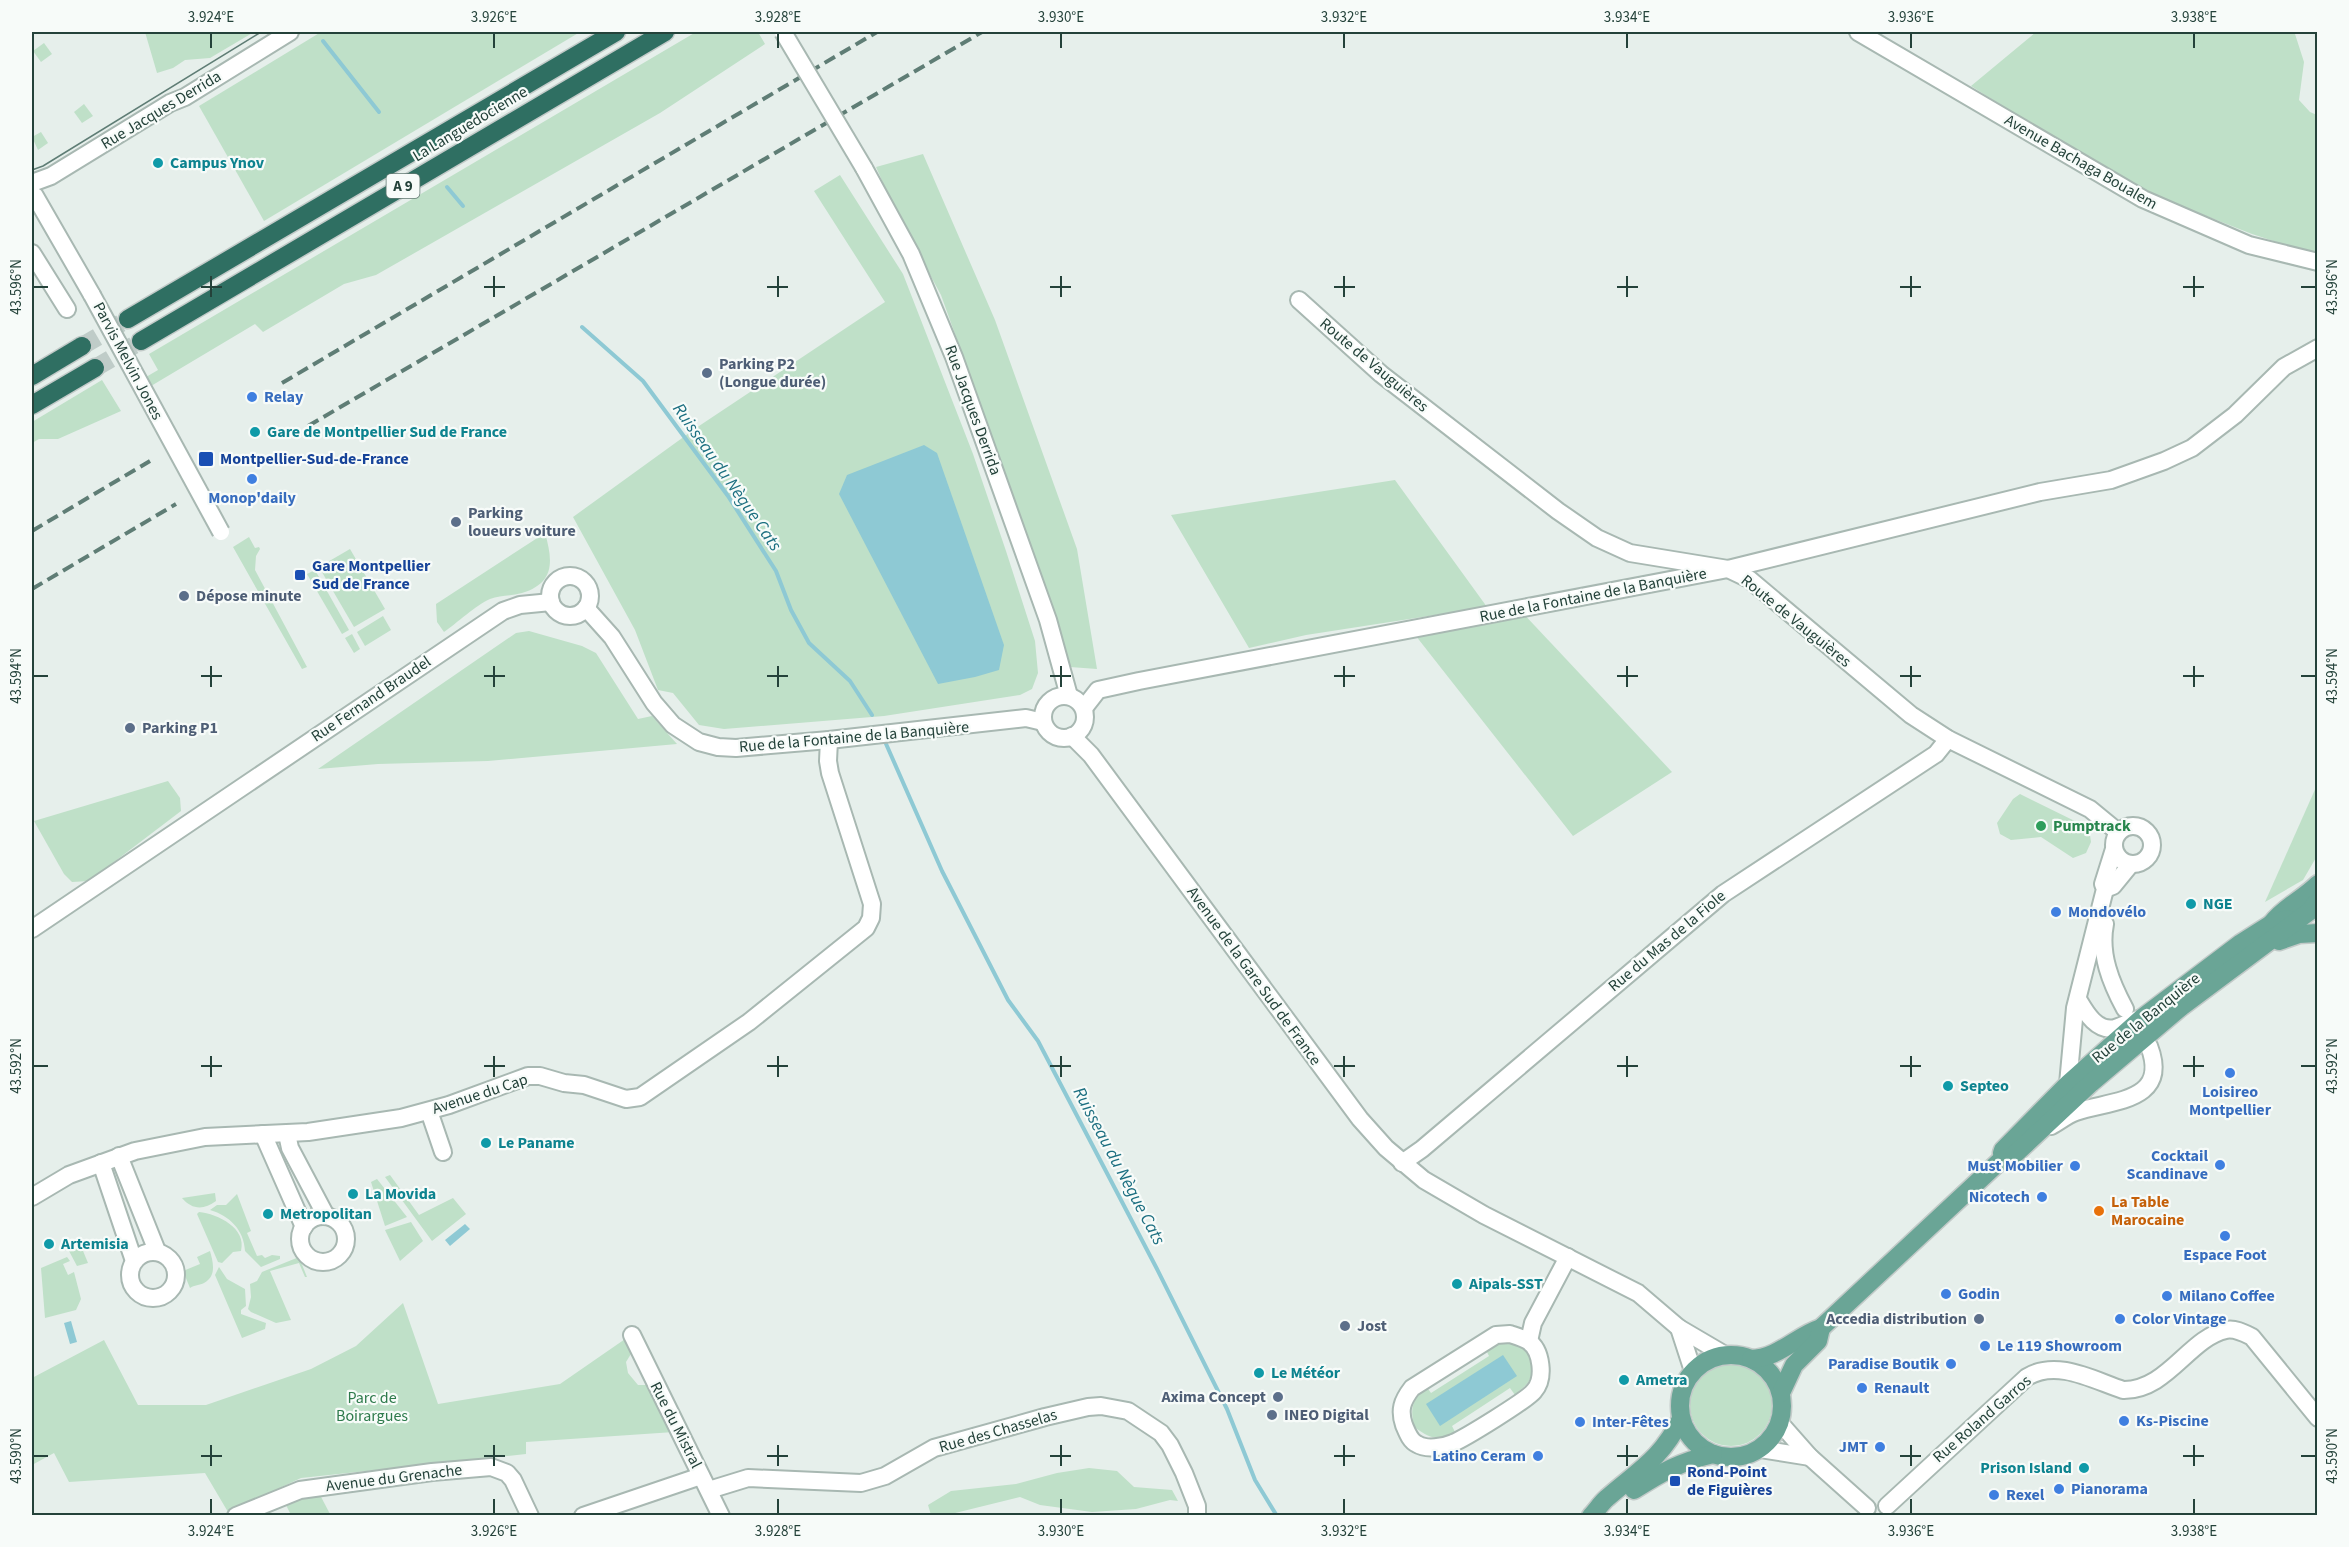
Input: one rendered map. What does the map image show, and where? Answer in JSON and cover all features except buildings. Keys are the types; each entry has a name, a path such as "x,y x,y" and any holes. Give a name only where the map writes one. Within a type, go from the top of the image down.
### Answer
{"highway":[{"name":"La Languedocienne","path":"128,319 616,32"},
{"name":"La Languedocienne","path":"141,340 664,32"},
{"path":"32,376 82,346"},
{"path":"32,405 95,368"}],"main road":[{"path":"2318,884 2306,896 2279,914 2270,932 2277,941 2309,932 2318,933"},
{"name":"Rue de la Banquière","path":"2001,1160 2003,1150 2068,1084 2142,1018 2241,943 2270,932 2310,911 2316,903"},
{"name":"Rue de la Banquière","path":"1751,1359 1774,1354 1808,1332 1821,1328 2001,1160 2012,1157 2091,1083 2270,932"},
{"name":"Rue de la Banquière","path":"1781,1393 1794,1365 1818,1341 1821,1328"},
{"path":"1595,1512 1611,1506 1674,1466 1688,1460 1713,1454 1737,1457 1760,1449 1772,1438 1780,1423 1783,1408 1781,1393 1770,1372 1743,1356 1725,1355 1702,1363 1693,1371 1684,1385 1680,1402 1681,1419 1688,1434 1698,1446 1713,1454"},
{"path":"1595,1512 1604,1500 1652,1462 1669,1441 1681,1419"}],"street":[{"name":"Rue Jacques Derrida","path":"33,187 290,32"},
{"name":"Rue Jacques Derrida","path":"783,32 864,168 911,254 934,307 985,438 1048,620 1059,662 1052,706"},
{"name":"Avenue Bachaga Boualem","path":"1858,32 2143,200 2249,245 2318,262"},
{"path":"33,187 58,182"},
{"name":"Parvis Melvin Jones","path":"33,187 221,532"},
{"name":"Parvis Melvin Jones","path":"32,253 67,309"},
{"name":"Route de Vauguières","path":"1299,300 1381,374 1558,511 1597,538 1630,553 1728,569 1749,579 1911,716 1948,739 2090,809 2118,832"},
{"name":"Rue de la Fontaine de la Banquière","path":"1084,708 1098,690 1138,681 1728,569 2040,492 2111,480 2139,471 2192,448 2235,415 2259,389 2284,368 2318,348"},
{"path":"572,576 583,580 590,591 589,603 576,615 564,615 554,608 551,602 550,596 554,583 560,579 572,576"},
{"name":"Rue Fernand Braudel","path":"32,929 503,611 520,604 551,602"},
{"name":"Rue de la Fontaine de la Banquière","path":"586,608 612,636 654,703 684,734 699,742 718,747 736,748 989,724 1026,718 1052,706"},
{"path":"1080,703 1084,708 1085,715 1077,732 1065,738 1051,734 1052,706 1080,703"},
{"name":"Avenue de la Gare Sud de France","path":"1077,732 1091,755 1360,1119 1402,1163 1450,1196 1638,1293 1679,1328 1725,1355"},
{"name":"Rue du Mas de la Fiole","path":"1402,1163 1422,1149 1723,894 1936,754 1948,739"},
{"name":"Avenue du Cap","path":"32,1197 69,1175 119,1156 170,1142 205,1137 287,1134 385,1121 429,1111 528,1076 584,1085 626,1099 640,1097 749,1022 866,928 871,918 872,904 830,773 829,740"},
{"path":"2114,849 2120,859 2131,864 2141,862 2152,849 2151,837 2142,827 2136,826 2129,826 2118,832 2103,884 2106,916 2103,933 2106,964 2125,1009"},
{"path":"2068,1084 2074,1021 2103,897 2131,864"},
{"path":"2079,1000 2091,1020"},
{"path":"2074,1021 2091,1020 2114,1028 2125,1022 2142,1018"},
{"path":"2047,1125 2052,1126 2077,1112 2120,1102 2139,1094 2148,1086 2153,1074 2153,1058 2149,1047"},
{"path":"429,1111 443,1152"},
{"path":"263,1134 304,1227"},
{"path":"287,1134 290,1148 326,1216"},
{"path":"119,1156 157,1251"},
{"path":"101,1163 134,1261"},
{"path":"326,1216 338,1222 346,1239 343,1252 327,1262 315,1261 304,1253 300,1243 304,1227 313,1218 326,1216"},
{"path":"157,1251 170,1258 176,1270 174,1285 162,1296 148,1298 136,1290 129,1276 134,1261 146,1252 157,1251"},
{"path":"1528,1341 1533,1323 1568,1257"},
{"path":"1679,1328 1693,1371"},
{"name":"Rue Roland Garros","path":"1890,1511 2027,1377 2038,1371 2054,1369 2123,1390 2134,1390 2153,1383 2213,1335 2227,1330 2240,1332 2257,1342 2318,1418"},
{"path":"1510,1334 1528,1341 1535,1349 1540,1365 1539,1380 1534,1392 1452,1443 1433,1447 1417,1444 1408,1434 1400,1414 1402,1401 1412,1388 1496,1335 1510,1334"},
{"name":"Rue du Mistral","path":"632,1335 721,1515"},
{"name":"Rue des Chasselas","path":"705,1483 748,1478 861,1483 885,1476 934,1448 1049,1416 1101,1406 1128,1412 1161,1433 1170,1445 1184,1473 1197,1506 1197,1515"},
{"path":"1780,1423 1865,1512 1874,1503 1890,1511"},
{"path":"1760,1449 1810,1457"},
{"name":"Avenue du Grenache","path":"236,1515 300,1490 432,1472 491,1467 507,1473 513,1480 530,1515"},
{"path":"583,1515 705,1483"}],"green space":[{"path":"145,32 254,32 210,58 185,60 173,68 157,73"},
{"path":"321,32 580,32 264,221 199,106"},
{"path":"696,32 758,32 765,44 660,113 376,275 344,284 263,332 255,324 151,386 146,377 158,370 149,354"},
{"path":"2036,32 2292,32 2295,34 2304,62 2299,100 2310,112 2317,115 2317,255 2252,234 2125,184 1971,86"},
{"path":"44,43 52,54 41,62 33,51"},
{"path":"84,104 93,116 82,123 74,112"},
{"path":"41,132 48,143 38,150 32,137"},
{"path":"923,154 995,320 1077,549 1097,669 1070,667 1033,552 941,295 895,210 876,167"},
{"path":"840,175 903,274 973,454 1006,551 1035,641 1038,673 1032,689 1020,695 884,716 724,729 699,725 673,693 658,690 635,630 573,517 696,428 885,302 814,191"},
{"path":"102,380 121,411 58,439 39,439 32,443 32,422"},
{"path":"1395,480 1487,607 1306,635 1249,648 1171,515"},
{"path":"545,533 550,562 546,577 541,583 522,593 490,599 444,632 437,622 436,604"},
{"path":"249,537 255,548 260,549 256,556 255,570 307,667 302,669 233,547"},
{"path":"350,549 385,609 354,627 319,567"},
{"path":"315,570 349,630 342,634 307,574"},
{"path":"1521,611 1672,772 1573,836 1412,631"},
{"path":"383,616 391,630 365,646 357,632"},
{"path":"529,631 582,646 596,653 638,719 652,716 677,744 488,761 378,764 318,769 516,633"},
{"path":"352,634 360,649 354,653 345,638"},
{"path":"168,781 180,798 181,811 89,881 72,882 64,874 34,821"},
{"path":"2317,785 2317,856 2303,880 2265,902"},
{"name":"Pumptrack","path":"2020,794 2089,828 2091,842 2086,853 2073,858 2041,837 2011,840 2000,834 1997,823 2013,799"},
{"path":"390,1175 419,1215 453,1198 466,1214 432,1241 385,1177"},
{"path":"377,1179 407,1217 385,1226 371,1182"},
{"path":"215,1193 216,1201 203,1207 194,1207 182,1198"},
{"path":"237,1194 251,1231 247,1233 257,1256 262,1255 265,1258 272,1255 280,1256 280,1259 261,1267 245,1251 242,1237 235,1225 224,1216 210,1210 217,1205 226,1205"},
{"path":"199,1212 222,1219 235,1229 240,1235 241,1251 233,1252 222,1263 218,1262 197,1214"},
{"path":"411,1222 423,1241 400,1261 385,1230"},
{"path":"81,1246 88,1263 77,1266 69,1251"},
{"path":"210,1251 213,1268 211,1277 204,1283 190,1288 183,1271 200,1264 197,1257"},
{"path":"67,1257 70,1261 63,1264 68,1275 74,1272 81,1299 76,1310 45,1318 41,1268"},
{"path":"299,1257 307,1277 299,1263 270,1271 291,1320 276,1323 251,1312 248,1309 251,1297 250,1284 257,1281 262,1272"},
{"path":"219,1267 227,1279 245,1289 246,1306 241,1310 241,1314 266,1323 265,1329 242,1338 215,1275"},
{"name":"Parc de Boirargues","path":"403,1303 438,1404 560,1384 628,1337 634,1349 626,1362 628,1373 638,1385 652,1385 674,1432 526,1442 526,1454 301,1478 228,1512 205,1473 69,1482 54,1453 32,1465 32,1378 104,1340 138,1405 206,1405 311,1369 356,1346"},
{"path":"1501,1341 1516,1342 1528,1353 1532,1371 1524,1387 1515,1395 1510,1388 1452,1426 1456,1434 1434,1438 1414,1427 1413,1405 1426,1386 1431,1393 1489,1356 1485,1348"},
{"path":"1731,1364 1747,1367 1760,1376 1769,1389 1772,1405 1769,1421 1760,1434 1747,1443 1731,1446 1715,1443 1702,1434 1693,1421 1690,1405 1693,1389 1702,1376 1715,1367"},
{"path":"1089,1468 1117,1471 1134,1487 1172,1490 1178,1501 1170,1500 1136,1509 1092,1512 1040,1505 1020,1497 943,1516 931,1515 928,1505 951,1491 1016,1484 1057,1473"},
{"path":"319,1493 330,1514 291,1515 285,1503"}],"water":[{"path":"924,445 937,453 1004,645 999,670 938,684 839,494 847,475"},
{"path":"465,1224 470,1229 450,1246 445,1240"},
{"path":"71,1321 77,1342 70,1344 64,1323"},
{"path":"1503,1355 1517,1376 1440,1426 1426,1404"}],"waterway":[{"name":"Ruisseau du Nègue Cats","path":"323,41 379,112"},
{"name":"Ruisseau du Nègue Cats","path":"447,187 463,206"},
{"name":"Ruisseau du Nègue Cats","path":"582,327 643,381 728,496 776,571 791,610 809,643 850,681 872,715"},
{"name":"Ruisseau du Nègue Cats","path":"883,737 942,871 1008,1000 1038,1041 1157,1269 1227,1409 1255,1480 1277,1516"}],"tunnel":[{"path":"82,346 128,319"},
{"path":"95,368 141,341"}],"tram line":[{"path":"32,170 43,166 261,32"}],"railway":[{"path":"282,383 877,32"},
{"path":"308,426 982,32"},
{"path":"32,531 150,461"},
{"path":"32,589 176,504"}],"place":[{"name":"Campus Ynov","path":"158,163"},
{"name":"Parking P2 (Longue durée)","path":"707,373"},
{"name":"Relay","path":"252,397"},
{"name":"Gare de Montpellier Sud de France","path":"255,432"},
{"name":"Montpellier-Sud-de-France","path":"206,459"},
{"name":"Monop'daily","path":"252,479"},
{"name":"Parking loueurs voiture","path":"456,522"},
{"name":"Gare Montpellier Sud de France","path":"300,575"},
{"name":"Dépose minute","path":"184,596"},
{"name":"Parking P1","path":"130,728"},
{"name":"Pumptrack","path":"2041,826"},
{"name":"NGE","path":"2191,904"},
{"name":"Mondovélo","path":"2056,912"},
{"name":"Loisireo Montpellier","path":"2230,1073"},
{"name":"Septeo","path":"1948,1086"},
{"name":"Le Paname","path":"486,1143"},
{"name":"Cocktail Scandinave","path":"2220,1165"},
{"name":"Must Mobilier","path":"2075,1166"},
{"name":"La Movida","path":"353,1194"},
{"name":"Nicotech","path":"2042,1197"},
{"name":"La Table Marocaine","path":"2099,1211"},
{"name":"Metropolitan","path":"268,1214"},
{"name":"Espace Foot","path":"2225,1236"},
{"name":"Artemisia","path":"49,1244"},
{"name":"Aipals-SST","path":"1457,1284"},
{"name":"Godin","path":"1946,1294"},
{"name":"Milano Coffee","path":"2167,1296"},
{"name":"Accedia distribution","path":"1979,1319"},
{"name":"Color Vintage","path":"2120,1319"},
{"name":"Jost","path":"1345,1326"},
{"name":"Le 119 Showroom","path":"1985,1346"},
{"name":"Paradise Boutik","path":"1951,1364"},
{"name":"Le Météor","path":"1259,1373"},
{"name":"Ametra","path":"1624,1380"},
{"name":"Renault","path":"1862,1388"},
{"name":"Axima Concept","path":"1278,1397"},
{"name":"INEO Digital","path":"1272,1415"},
{"name":"Ks-Piscine","path":"2124,1421"},
{"name":"Inter-Fêtes","path":"1580,1422"},
{"name":"JMT","path":"1880,1447"},
{"name":"Latino Ceram","path":"1538,1456"},
{"name":"Prison Island","path":"2084,1468"},
{"name":"Rond-Point de Figuières","path":"1675,1481"},
{"name":"Pianorama","path":"2059,1489"},
{"name":"Rexel","path":"1994,1495"}]}
